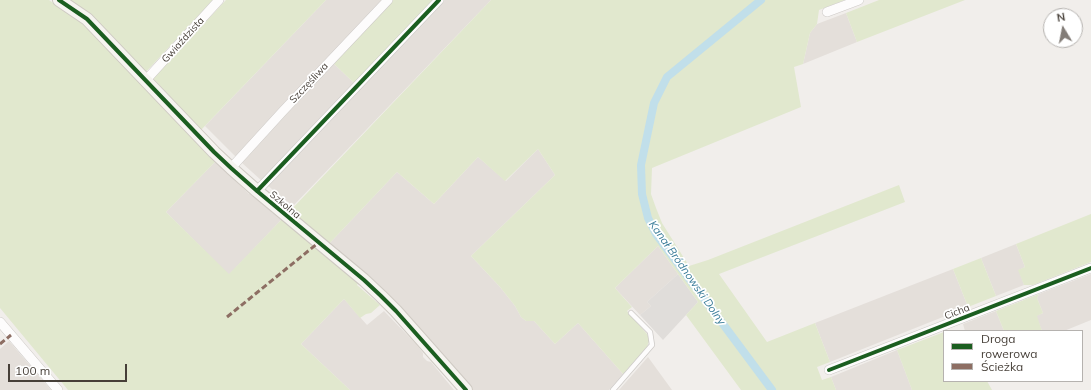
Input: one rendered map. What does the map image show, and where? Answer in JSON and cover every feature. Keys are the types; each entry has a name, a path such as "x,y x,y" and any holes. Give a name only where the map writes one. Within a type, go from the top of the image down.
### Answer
{"street":[{"name":"Szkolna","path":"59,0 87,19 231,168 381,296 466,390"},
{"name":"Gwiaździsta","path":"146,80 219,0"},
{"name":"Szczęśliwa","path":"231,168 388,0"},
{"path":"257,191 438,0"},
{"path":"827,12 859,0"},
{"name":"Cicha","path":"828,370 1091,268"},
{"path":"0,322 58,390"}],"lane":[{"path":"613,390 652,345 650,332 631,313"}],"shaded area":[{"path":"326,0 383,0 236,157 205,126"},
{"path":"444,0 491,0 293,206 267,185"},
{"path":"846,13 857,42 803,64 810,33 817,24"},
{"path":"333,63 354,83 262,181 241,162"},
{"path":"538,149 555,175 471,256 500,287 515,306 521,317 526,321 534,321 555,344 578,323 623,374 609,390 473,390 395,305 327,246 397,172 434,204 478,157 506,181"},
{"path":"216,161 249,194 281,220 229,275 166,212"},
{"path":"1016,244 1025,267 1019,270 1024,285 996,296 981,258"},
{"path":"658,246 678,274 647,302 651,306 640,315 615,288"},
{"path":"953,269 968,307 830,362 815,323"},
{"path":"678,274 698,302 663,340 640,315 651,306 647,302"},
{"path":"1091,274 1091,320 1066,330 1042,330 1036,316 1043,313 1037,298 1039,294"},
{"path":"344,299 367,325 384,311 417,345 423,353 423,357 427,361 431,362 454,390 350,390 301,344"},
{"path":"996,311 1004,330 965,330 963,324"},
{"path":"9,341 51,390 0,390 0,349"},
{"path":"897,350 912,390 836,390 831,377"},
{"path":"648,357 672,390 619,390"}],"green space":[{"path":"0,0 49,0 90,29 216,161 166,212 229,274 283,218 359,282 357,285 380,305 371,313 360,318 344,299 301,344 350,390 68,390 0,308"},
{"path":"70,0 213,0 144,74"},
{"path":"226,0 326,0 201,130 153,78"},
{"path":"393,0 434,0 354,83 333,63"},
{"path":"491,0 845,0 819,10 817,24 810,33 803,64 794,67 801,107 652,168 651,194 662,223 689,266 708,260 899,185 905,202 719,274 767,342 815,323 830,362 817,367 822,380 831,377 836,390 741,390 686,315 698,302 658,246 615,288 632,307 627,311 647,334 649,341 647,347 623,374 578,323 555,344 534,321 526,321 521,317 515,306 500,287 471,256 555,175 538,149 505,181 478,157 434,204 397,172 327,246 288,213"},
{"path":"879,0 965,0 857,42 846,13"},
{"path":"1091,214 1091,262 1033,285 1024,285 1018,270 1025,267 1016,244"},
{"path":"981,258 996,296 968,307 953,269"},
{"path":"1039,294 1037,298 1043,313 1037,316 1042,330 1004,330 996,311"},
{"path":"943,332 943,382 988,382 992,390 912,390 897,350"}],"waterway":[{"name":"Kanał Bródnowski Dolny","path":"761,0 667,77 654,103 641,165 642,194 648,218 656,234 772,390"}],"marked path":[{"path":"227,317 318,243"},
{"path":"0,344 11,335"}],"cycle path":[{"path":"59,0 87,19 231,168 381,296 466,390"},
{"path":"257,191 439,0"},
{"path":"829,370 1091,268"}]}
